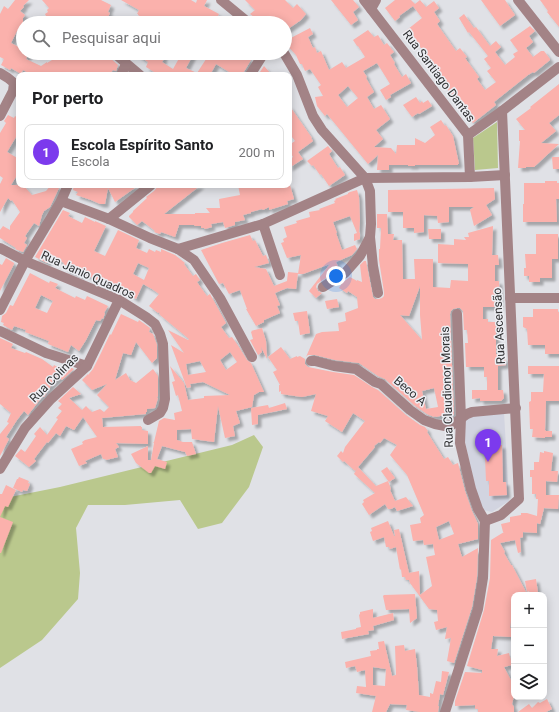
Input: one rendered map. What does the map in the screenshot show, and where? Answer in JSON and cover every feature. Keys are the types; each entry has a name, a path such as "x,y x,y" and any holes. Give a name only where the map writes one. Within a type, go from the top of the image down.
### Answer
{"street":[{"path":"221,0 240,16"},
{"name":"Rua Santiago Dantas","path":"364,0 374,4 468,135 470,177"},
{"path":"518,0 559,52"},
{"path":"122,60 136,72"},
{"path":"252,72 260,60"},
{"path":"288,60 296,75 313,116 322,130 365,178 370,191 370,237 378,293"},
{"path":"122,72 126,64"},
{"path":"468,135 559,67"},
{"path":"0,73 14,83 13,91 0,116"},
{"name":"Rua Ascensão","path":"485,520 501,515 519,499 502,111"},
{"path":"178,249 262,224 365,178 470,177 504,175"},
{"path":"0,310 25,261 61,201 67,188"},
{"path":"110,219 147,188"},
{"path":"61,201 110,219 150,238 178,249 194,260 220,298 252,357"},
{"path":"262,224 280,275"},
{"path":"323,287 345,273 360,256 370,237"},
{"name":"Rua Janio Quadros","path":"0,248 25,261 119,300 155,324 163,344 165,399 160,413 148,420"},
{"path":"510,298 559,298"},
{"name":"Rua Colinas","path":"0,469 25,428 51,399 87,366 119,300"},
{"name":"Rua Claudionor Morais","path":"445,712 478,609 483,578 485,520 478,509 471,488 460,444 461,418 457,314"},
{"path":"0,331 46,353 87,366"},
{"name":"Beco A","path":"311,361 356,369 375,382 381,384 410,410 424,420 435,424 445,426 452,425 472,412 516,408"}],"shaded area":[{"path":"504,412 509,501 492,512 483,510 477,495 462,429 466,416"}],"green space":[{"path":"497,122 498,168 475,170 473,138"},
{"path":"254,435 263,447 249,487 222,523 198,529 180,500 125,505 88,505 76,528 80,573 78,599 42,640 0,668 0,499 60,487 232,445"}],"building":[{"path":"15,0 29,0 20,11 24,16 16,16 16,33 11,43 16,46 16,60 28,60 41,66 52,60 112,60 118,65 116,71 27,72 23,70 22,72 18,72 1,65 4,59 0,57 0,14 4,6 8,9"},
{"path":"42,0 101,0 111,5 108,12 110,13 108,16 46,16 45,14 48,12 47,10 49,8"},
{"path":"121,0 191,0 196,3 197,0 207,0 204,6 219,14 218,16 140,16 137,14 139,10"},
{"path":"245,0 285,0 293,8 297,4 306,14 301,20 292,26 292,16 253,16 250,14 255,10"},
{"path":"331,0 353,0 359,7 353,12 358,20 351,25"},
{"path":"395,0 411,0 415,4 420,0 426,7 434,1 439,8 434,12 440,21 437,24 456,51 460,48 467,57 465,58 479,77 477,79 485,90 496,82 487,71 491,68 484,59 488,56 469,32 468,33 459,18 464,14 490,46 496,41 501,47 495,52 505,65 515,57 513,54 518,51 510,40 530,26 535,31 529,36 533,42 526,48 533,57 541,51 544,51 550,60 494,102 496,105 473,123 468,117 472,114 464,104 460,106 438,77 441,75 414,38 409,41 403,33 422,18 413,6 399,16 400,17 395,21 385,8"},
{"path":"481,0 505,0 515,15 500,26"},
{"path":"540,0 559,0 559,27 547,12 548,11"},
{"path":"310,28 313,34 308,37 317,53 321,51 329,70 342,62 346,68 365,57 353,40 368,30 374,37 378,35 384,45 387,43 394,52 390,55 402,77 406,74 411,83 390,95 391,97 386,100 380,90 390,84 377,63 363,71 374,92 367,97 374,109 381,105 390,119 376,130 383,139 374,147 391,148 396,154 397,145 415,145 415,138 425,143 435,135 430,127 441,120 453,136 459,164 415,166 389,165 389,170 377,170 378,155 368,164 327,114 325,116 317,106 315,97 323,96 318,87 321,85 310,69 305,71 292,51 292,37","holes":["348,86 358,98 347,107 338,95"]},
{"path":"145,60 163,60 162,62 173,69 178,60 190,60 186,68 195,72 154,72 146,67 148,62"},
{"path":"205,60 251,60 244,72 229,72 216,64 212,72 198,72"},
{"path":"264,66 269,72 260,72"},
{"path":"559,84 559,115 549,123 556,131 541,143 559,144 534,167 518,168 520,141 519,130 525,130 516,119"},
{"path":"416,97 420,103 428,100 432,106 412,117 403,105"},
{"path":"292,109 313,141 298,152 303,159 292,166 292,143 295,141 292,137"},
{"path":"8,115 14,118 16,117 16,137 7,152 16,157 16,177 11,185 16,185 16,188 26,188 32,195 46,191 48,188 59,188 50,207 44,211 39,226 34,223 25,236 27,238 24,243 27,245 23,252 15,249 16,248 0,238 0,230 3,226 10,230 10,226 20,212 12,200 11,201 8,198 0,212 0,184 3,178 0,176 0,133 6,123 4,121"},
{"path":"328,146 332,151 329,154 338,168 340,167 345,175 329,186 321,174 320,175 313,165 312,166 307,161"},
{"path":"552,157 559,157 559,169 553,169"},
{"path":"545,181 557,181 557,183 559,183 559,199 556,199 557,222 523,222 524,183 545,183"},
{"path":"73,188 108,188 105,204 100,204 76,195 78,192 73,190"},
{"path":"108,188 135,188 115,202"},
{"path":"156,188 197,188 164,214 210,213 206,208 220,208 219,199 240,195 239,188 291,188 294,199 287,201 288,204 269,210 269,207 243,215 245,220 235,222 235,225 225,228 223,222 211,224 212,227 205,229 201,228 201,226 179,225 175,237 161,232 160,234 154,232 155,231 142,221 137,225 129,217 133,211 147,198 146,197"},
{"path":"494,188 495,199 486,205 492,215 474,226 470,210 474,207 449,207 449,222 438,223 437,216 424,215 424,232 414,233 414,228 403,228 403,212 388,212 388,190"},
{"path":"357,190 359,197 360,239 354,241 354,234 357,233 350,216 333,222 342,250 355,245 357,249 352,255 336,262 339,269 317,284 316,287 318,291 322,293 316,298 309,291 330,264 303,274 298,274 301,255 287,258 281,243 284,242 283,239 287,237 284,227 297,223 296,221 310,217 309,212 320,210 319,209 335,203 335,199"},
{"path":"63,210 70,213 68,216 82,223 85,217 106,226 94,251 105,256 118,230 139,240 136,248 147,253 149,249 155,252 156,250 161,252 161,249 175,255 185,263 184,264 193,276 196,274 200,280 197,282 207,296 210,294 226,323 221,327 229,338 232,337 247,360 251,363 264,392 259,392 254,395 252,407 236,411 240,423 233,426 235,436 225,438 218,406 214,442 192,439 191,429 177,430 177,440 192,442 196,454 187,456 185,452 162,446 157,459 167,462 165,469 155,466 151,473 149,473 136,463 131,454 148,446 148,460 151,460 153,443 159,421 164,418 175,420 174,413 182,411 178,395 176,396 172,382 175,381 170,366 184,383 188,400 204,398 204,396 230,395 203,382 190,384 191,387 187,388 171,345 184,353 168,330 188,340 189,339 160,315 159,312 158,313 149,306 159,294 152,289 143,284 136,299 131,296 132,295 100,285 101,283 82,273 81,276 65,269 67,266 63,265 64,263 51,256 47,263 35,257","holes":["138,263 149,268 144,280 133,274","230,352 237,362 226,370 220,360","200,361 206,372 188,375 186,364"]},
{"path":"377,214 387,214 388,234 394,234 393,240 402,240 403,279 415,279 414,259 433,259 433,287 450,288 451,280 468,281 468,264 438,263 438,244 454,245 454,239 466,240 464,237 469,237 468,233 493,226 492,255 498,255 499,265 495,265 495,281 499,281 500,307 483,307 483,319 488,319 488,322 496,322 496,354 500,354 500,358 505,358 506,365 498,366 498,390 503,390 504,398 501,401 480,401 480,398 472,399 472,390 487,390 487,377 484,377 484,367 466,367 465,343 468,343 467,330 464,330 463,311 460,308 453,309 450,314 454,415 434,417 427,414 414,405 385,379 359,363 335,360 315,355 308,355 306,357 316,334 322,332 339,331 338,323 346,321 345,313 358,308 357,297 348,291 347,293 339,288 342,283 350,277 362,282 360,265 364,261 366,261 373,297 375,299 379,299 384,296 379,260 381,228 377,228","holes":["420,286 420,315 422,340 400,315 409,316","434,388 438,407 426,409 422,391"]},
{"path":"428,229 441,229 441,239 429,239"},
{"path":"536,234 558,234 558,259 552,259 552,278 540,278 540,282 529,282 529,276 524,276 524,268 526,268 525,254 536,254"},
{"path":"250,235 253,241 255,240 263,256 266,255 269,263 254,267 266,269 274,286 287,281 288,272 298,273 296,289 287,288 275,293 280,305 277,306 280,313 264,320 264,322 256,326 246,309 240,290 229,294 223,283 219,284 201,250"},
{"path":"6,258 14,264 0,291 0,264 2,265"},
{"path":"30,273 49,283 50,281 58,284 55,288 75,298 76,296 85,300 87,296 108,306 104,313 103,319 102,318 100,321 96,320 79,351 71,345 68,352 48,344 49,341 25,332 26,330 14,326 12,330 3,325 4,323 1,322 2,316 6,313 10,305 13,306","holes":["41,295 53,301 47,313 35,308"]},
{"path":"337,299 339,307 327,309 325,301"},
{"path":"533,309 558,309 559,354 545,354 545,345 528,345 527,329 523,327 523,317 533,317"},
{"path":"307,311 310,333 300,335 298,321 295,321 293,313"},
{"path":"121,314 138,322 139,320 150,328 149,332 153,334 157,345 157,358 152,363 136,342 131,355 123,353 115,380 126,373 130,380 136,383 153,369 158,376 158,398 155,408 147,409 146,414 102,418 103,427 141,426 142,430 148,431 148,444 116,443 119,447 115,449 118,457 106,460 103,459 101,454 85,461 87,463 79,466 71,449 83,444 82,442 85,440 97,437 83,417 74,430 66,426 60,436 56,433 34,459 36,461 29,467 15,456 21,449 25,452 36,436 34,434 40,427 47,435 58,419 56,418 62,411 58,408 62,404 58,401 73,387 81,394 69,398 82,410 86,406 92,412 100,409 104,412 109,407 97,395 107,384 92,390 82,380 93,369"},
{"path":"262,328 266,341 267,359 261,347 262,352 258,355 250,340 253,339 251,331"},
{"path":"0,338 13,344 11,348 25,353 26,352 42,359 53,367 54,365 64,370 67,366 74,369 62,380 60,378 52,384 44,397 42,397 28,415 24,411 6,437 9,439 0,456 0,434 9,423 7,422 11,413 0,404"},
{"path":"281,347 290,359 300,356 305,359 305,364 308,367 354,375 378,390 406,415 425,427 444,459 448,457 453,465 458,463 465,491 478,524 478,539 458,544 462,557 478,548 477,577 472,607 454,663 447,661 451,638 445,639 447,627 436,630 434,622 438,621 437,610 429,609 409,580 402,577 396,547 390,549 389,547 386,547 384,537 373,541 370,532 372,531 371,528 388,521 394,536 394,530 399,529 409,573 419,571 420,595 432,586 426,557 435,555 433,544 424,545 423,540 413,541 410,525 421,523 420,518 424,515 407,475 390,455 397,445 384,438 380,443 379,442 374,446 375,447 358,467 376,486 388,481 395,501 406,497 413,506 397,511 395,507 388,509 385,504 369,515 362,504 364,502 363,500 375,493 354,474 357,468 355,471 337,456 341,451 343,453 345,447 365,421 353,413 342,432 325,421 328,416 311,411 316,394 302,397 281,394 281,391 279,392 280,385 273,372 277,370 268,357","holes":["449,521 454,534 439,540 436,527"]},
{"path":"528,366 559,366 559,401 546,401 545,430 552,431 552,437 532,437 533,429 530,429 529,402 531,401 531,392 543,392 544,374 528,374"},
{"path":"285,403 287,409 258,415 258,424 252,425 251,408 268,405 269,408"},
{"path":"487,445 502,445 503,482 506,482 507,495 489,496 489,481 486,481 485,457 488,457"},
{"path":"544,451 553,453 551,471 558,471 557,482 546,481 546,495 559,495 558,509 544,508 540,524 537,523 537,533 523,532 523,537 520,538 521,552 518,553 515,540 500,543 526,592 511,592 511,637 493,636 491,649 498,649 497,656 509,653 511,665 504,667 511,680 511,700 513,700 512,704 514,707 514,712 478,712 478,709 475,709 475,705 455,706 455,701 465,672 482,673 482,670 467,666 484,610 490,578 491,540 504,532 501,524 510,522 510,517 521,515 521,513 537,516 538,499 536,499 536,494 532,494 532,477 530,477 530,470 534,470 534,462 539,462 540,452 544,453"},
{"path":"387,467 395,478 389,482 381,471"},
{"path":"19,477 29,481 28,483 30,484 27,491 23,490 22,492 13,488"},
{"path":"6,485 16,490 8,507 5,506 0,517 0,494 2,494"},
{"path":"0,517 13,522 1,553 0,553"},
{"path":"536,579 538,592 527,592 525,581"},
{"path":"415,594 417,618 410,623 409,609 386,610 384,595"},
{"path":"373,609 373,618 393,613 394,620 373,626 374,630 368,631 369,634 342,639 341,632 361,627 360,612"},
{"path":"384,641 392,676 396,675 395,646 404,645 405,651 415,649 419,695 430,697 430,693 433,694 436,681 441,682 442,671 449,672 443,695 440,694 438,712 406,710 407,705 390,704 386,712 372,712 376,696 356,693 357,686 366,687 365,670 357,672 355,666 346,668 345,662 371,656 370,651 379,649 378,642","holes":["373,667 386,669 385,686 373,685"]},
{"path":"547,699 552,709 546,712 518,712 529,704 532,708 538,702 540,703"}],"place":[{"name":"Escola Espírito Santo","path":"488,462"}]}
